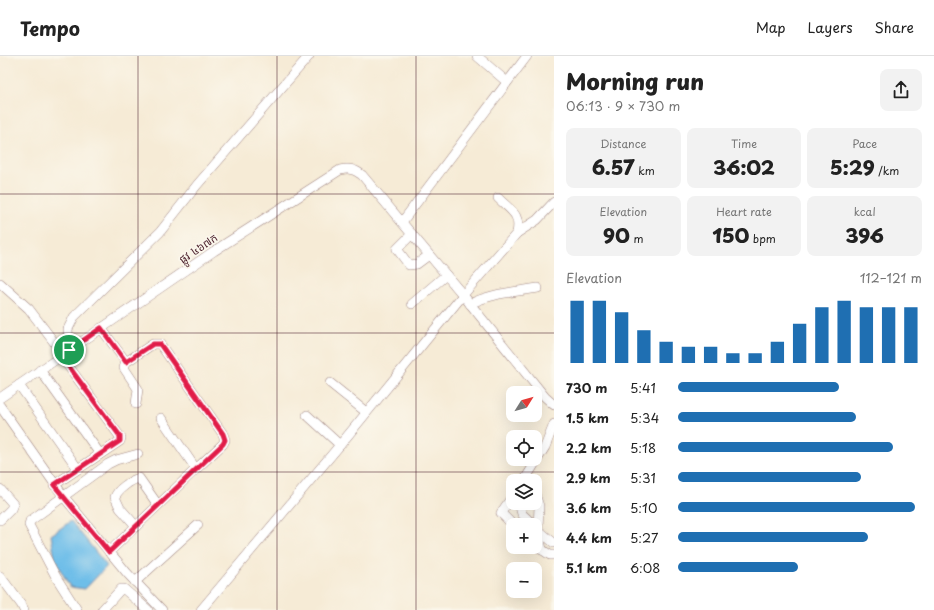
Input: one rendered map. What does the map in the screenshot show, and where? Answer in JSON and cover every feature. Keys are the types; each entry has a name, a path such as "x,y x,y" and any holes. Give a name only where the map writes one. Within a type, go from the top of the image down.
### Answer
{"street":[{"path":"64,353 68,329 74,317 160,232 197,185 310,56"},
{"path":"477,56 507,82"},
{"path":"402,222 527,56"},
{"name":"ផ្លូវ ៤៦៧ក","path":"0,398 214,251 340,170 349,168 357,171 402,222 545,397 554,404"},
{"path":"498,198 518,217 519,224 517,233"},
{"path":"201,610 340,445 463,295 517,233 537,220 554,202"},
{"path":"412,234 397,249 410,265 414,265 429,255"},
{"path":"412,304 446,275"},
{"path":"0,283 29,309 64,353 121,438 120,441 54,485"},
{"path":"470,304 481,298 489,296 538,288"},
{"path":"101,328 126,362"},
{"path":"109,552 223,444 225,440 223,434 160,344 153,344 126,362 124,368 138,389 136,404"},
{"path":"40,370 100,454"},
{"path":"330,383 366,412"},
{"path":"19,385 78,469"},
{"path":"0,406 54,485 109,552 162,610"},
{"path":"307,414 340,445"},
{"path":"161,418 196,469"},
{"path":"530,474 545,447 554,424"},
{"path":"76,610 56,577 29,525 30,521 108,464 116,460 138,454"},
{"path":"136,526 120,508 115,497 116,494 131,481 139,478 158,505"},
{"path":"0,490 13,504 11,509 0,520"},
{"path":"506,506 501,513 506,518"},
{"path":"135,582 198,525"},
{"path":"542,533 554,543"},
{"path":"542,550 554,555"},
{"path":"0,576 24,610"},
{"path":"102,610 121,589 124,589 148,610"}],"water":[{"path":"71,521 107,566 85,589 70,587 55,560 51,535"}],"route":[{"path":"101,328 126,362 153,344 160,344 223,434 225,440 223,444 109,552 54,485 120,441 121,438 86,388 61,356 69,350 101,328"}]}
